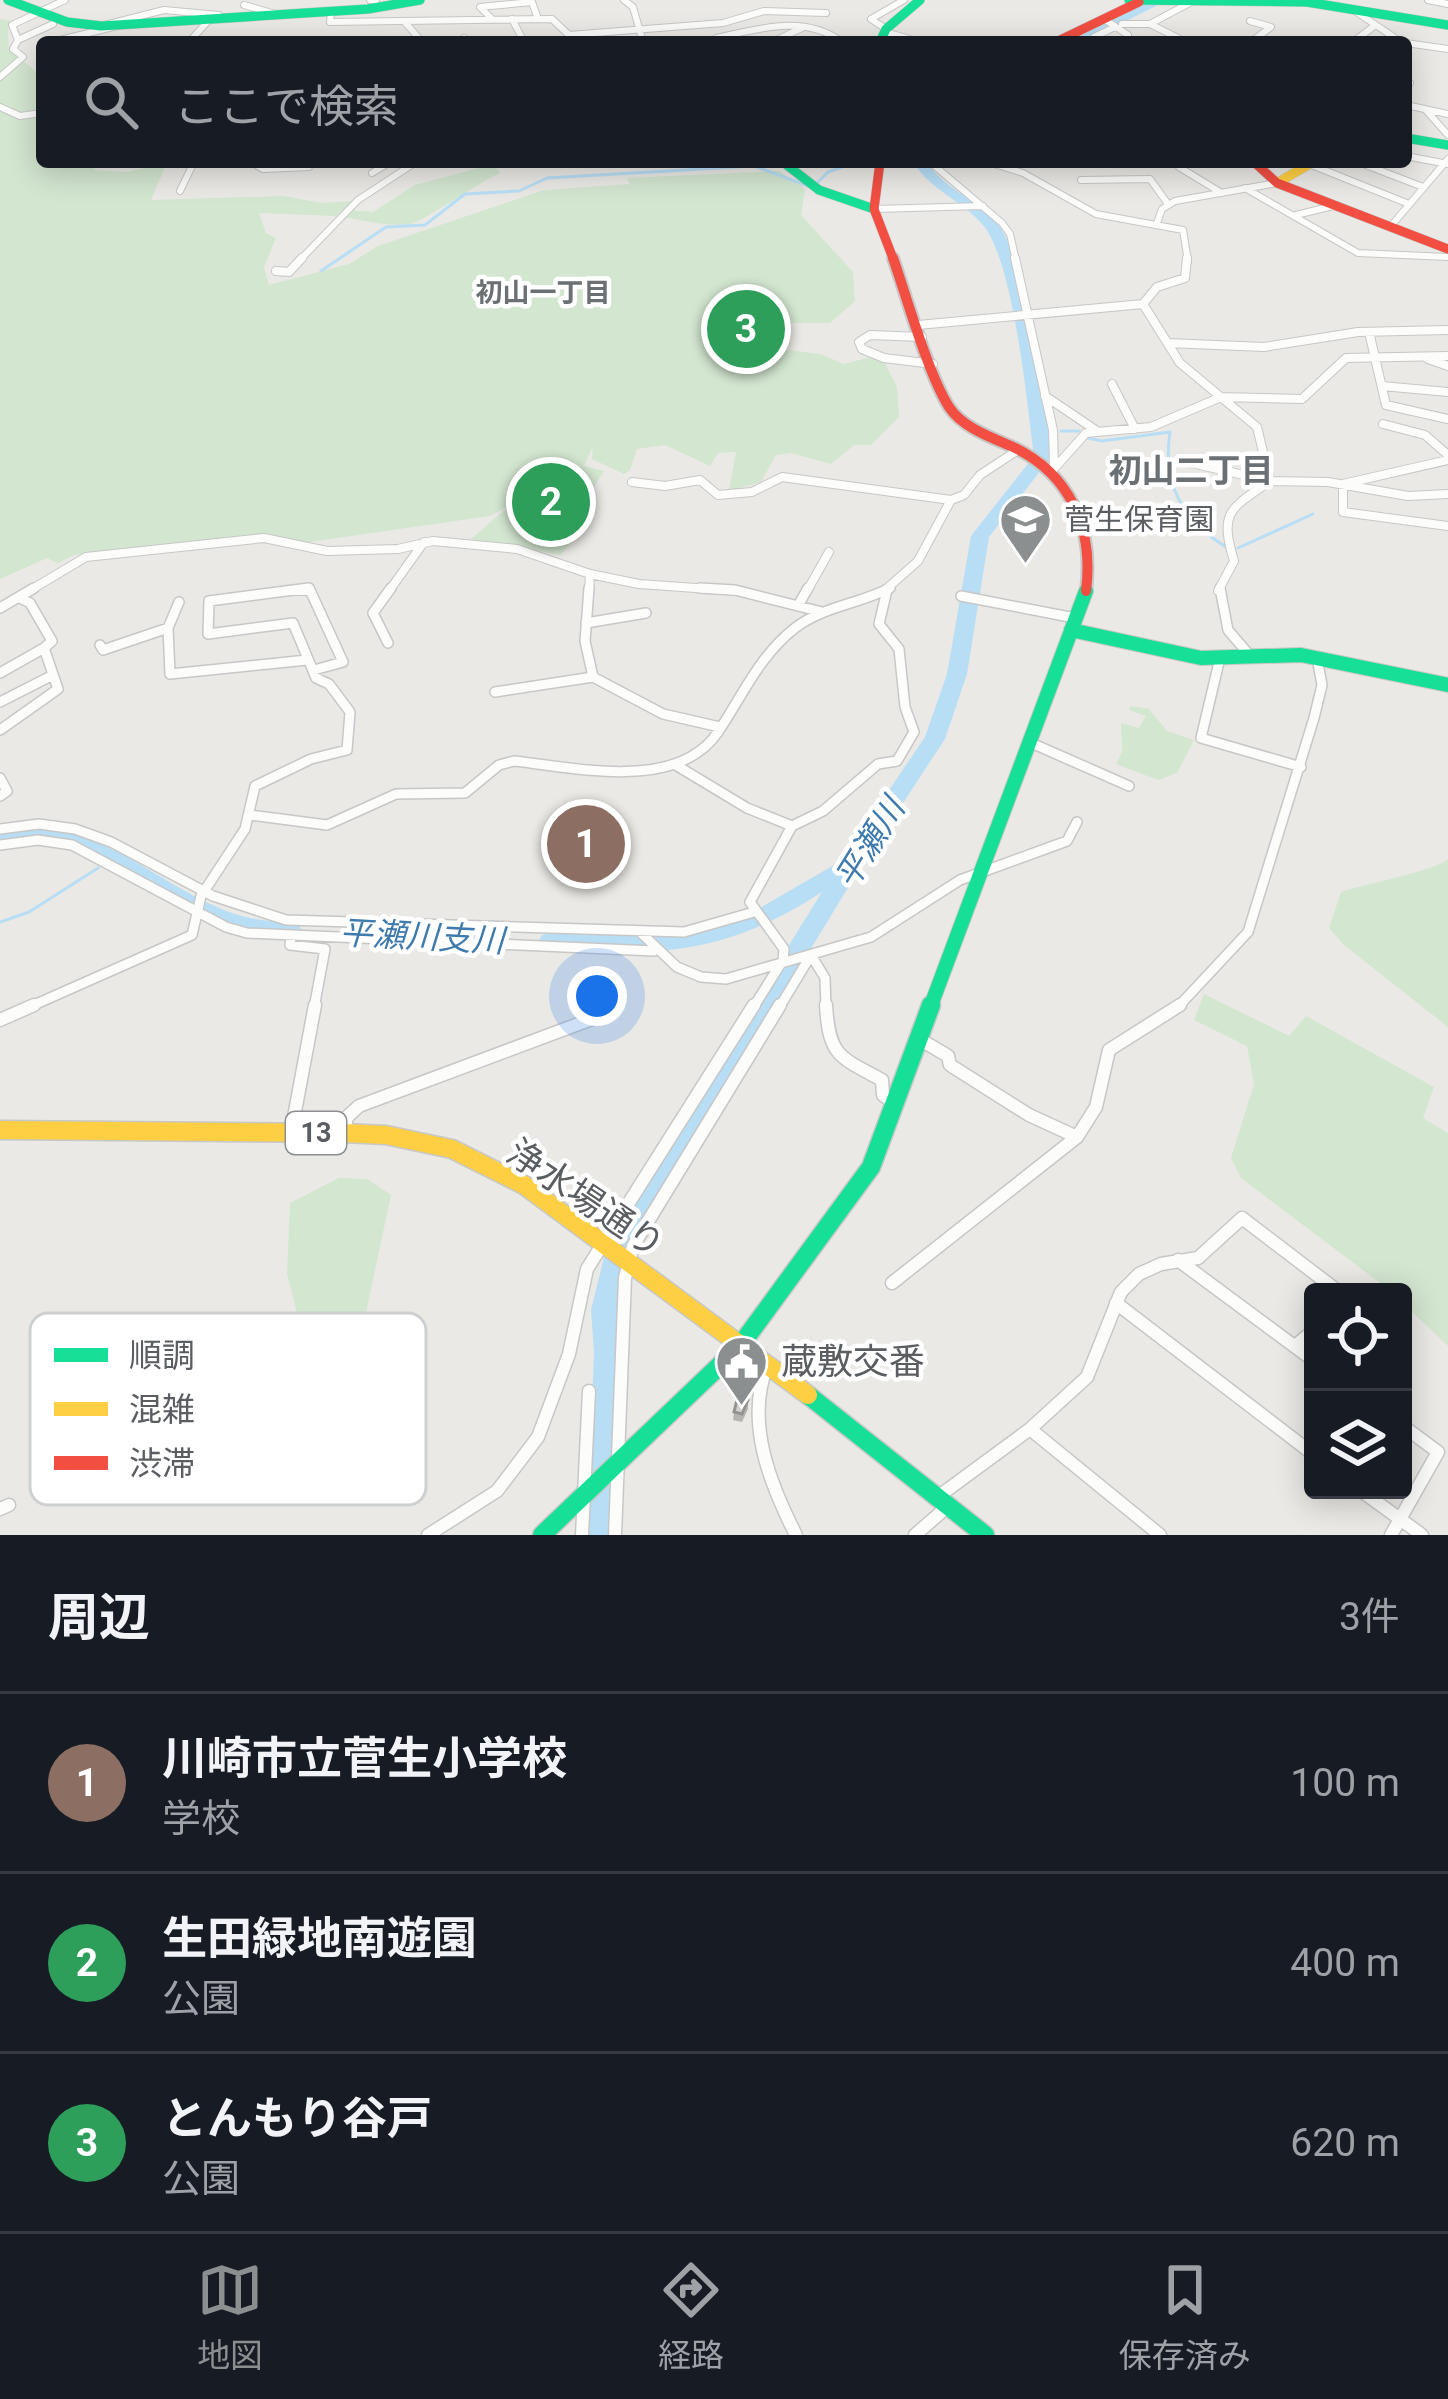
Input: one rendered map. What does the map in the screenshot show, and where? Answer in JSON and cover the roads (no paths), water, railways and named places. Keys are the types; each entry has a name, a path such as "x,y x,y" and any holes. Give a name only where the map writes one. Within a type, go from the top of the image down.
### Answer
{"street":[{"path":"8,0 67,22 110,26 286,10"},
{"path":"18,40 11,25 65,0"},
{"path":"244,5 331,12 416,0"},
{"path":"624,0 633,7 640,36"},
{"path":"904,0 872,19 884,34 920,0"},
{"path":"1129,0 1342,4 1448,26"},
{"path":"1095,36 1143,0"},
{"path":"1150,24 1198,0"},
{"path":"1428,0 1448,4"},
{"path":"492,19 480,7 532,2 538,19"},
{"path":"1342,4 1390,36"},
{"path":"331,12 330,22 538,19 558,21 569,35 723,23 764,11 826,13"},
{"path":"196,36 218,17"},
{"path":"512,19 521,36"},
{"path":"404,21 417,36"},
{"path":"1250,21 1271,28 1260,36"},
{"path":"1114,23 1128,36"},
{"path":"1075,36 1114,23 1150,24 1174,36"},
{"path":"0,76 23,58 14,49 18,40 53,24"},
{"path":"784,36 806,25"},
{"path":"725,36 806,25 828,28 836,36"},
{"path":"64,36 76,30 109,32 110,26"},
{"path":"1361,36 1373,27"},
{"path":"1412,44 1448,49"},
{"path":"1412,106 1448,114"},
{"path":"0,107 23,116 36,114"},
{"path":"1425,110 1448,135"},
{"path":"1412,138 1448,145"},
{"path":"1412,157 1447,162"},
{"path":"1391,226 1447,162"},
{"path":"180,190 191,168"},
{"path":"372,173 380,168"},
{"path":"276,272 290,272 365,193 406,168"},
{"path":"790,168 810,185 874,209 984,206"},
{"path":"542,1535 740,1346 871,1167 1089,576 1089,546 1078,512 1047,465 957,419 874,209 879,168"},
{"path":"934,168 984,206 1010,235 1046,396 1047,465"},
{"path":"1007,168 1096,214 1183,230 1189,272 1179,282 1152,290 1143,304"},
{"path":"1181,168 1220,192"},
{"path":"1261,168 1277,183 1391,226 1448,254"},
{"path":"1156,223 1168,204 1277,183 1302,168"},
{"path":"1323,168 1409,204"},
{"path":"1374,168 1423,187"},
{"path":"1082,180 1150,179 1168,204"},
{"path":"1245,188 1358,253 1448,254"},
{"path":"1293,215 1337,206"},
{"path":"933,364 884,358 862,349 859,342 871,334 1143,304"},
{"path":"1143,304 1180,363 1256,427 1270,481"},
{"path":"1168,343 1264,347 1369,332 1448,330"},
{"path":"1369,332 1386,405 1448,419"},
{"path":"1047,465 1086,434 1151,427 1221,397 1291,402 1308,395 1339,361 1448,356"},
{"path":"1423,358 1448,365"},
{"path":"1112,384 1135,429"},
{"path":"1382,386 1448,392"},
{"path":"1046,396 1097,431"},
{"path":"1383,424 1425,435 1448,457"},
{"path":"632,482 665,486 700,480 718,495 752,492 782,477 952,500 1018,450"},
{"path":"1342,484 1448,457"},
{"path":"1187,462 1270,481 1342,484 1408,496 1448,494"},
{"path":"1251,658 1228,630 1217,602 1218,591 1234,561 1225,534 1228,518 1239,501 1270,481"},
{"path":"1342,484 1346,513 1448,526"},
{"path":"250,815 327,825 395,794 465,793 499,765 514,761 616,771 674,764 704,748 771,649 822,612 886,590 912,568 936,536 952,500"},
{"path":"0,608 96,555 264,538 327,551 398,549 424,542 537,552 590,574 639,584 735,590 822,612"},
{"path":"388,643 373,613 424,542"},
{"path":"799,604 829,552"},
{"path":"590,574 586,623 593,677"},
{"path":"0,1020 192,935 202,891 239,842 255,786 290,772 298,762 330,750 346,750 350,712 314,670 307,660 293,623 208,634 209,601 309,588 343,662 314,670"},
{"path":"428,1535 502,1486 543,1432 581,1307 587,1269 785,959 784,949 750,902 756,885 792,826 823,811 878,764 897,760 914,732 904,707 899,650 879,624 886,590"},
{"path":"963,596 1220,658 1317,658 1448,685"},
{"path":"0,673 52,641 30,603 20,598"},
{"path":"179,602 168,628 170,674 307,660"},
{"path":"586,623 620,622 646,613"},
{"path":"100,645 104,650 168,628"},
{"path":"0,730 58,689 44,648"},
{"path":"1220,658 1201,738 1301,767"},
{"path":"892,1283 1077,1137 1097,1112 1109,1050 1175,1010 1248,932 1322,685 1317,658"},
{"path":"0,702 51,676"},
{"path":"495,692 593,677 663,714 720,727"},
{"path":"1029,742 1129,786"},
{"path":"674,764 747,808 792,826"},
{"path":"0,778 7,790 0,796"},
{"path":"639,931 654,951 708,982 871,937 960,880 1067,841 1077,822"},
{"path":"0,830 41,823 75,825 242,911 286,920 684,932 754,912"},
{"path":"0,845 38,840 72,845 247,933 654,951"},
{"path":"290,938 290,945 325,949 291,1133"},
{"path":"810,955 825,978 828,1042 833,1052 882,1080 883,1095 897,1106"},
{"path":"615,1535 625,1278 634,1242 810,955"},
{"path":"344,1133 347,1117 359,1106 592,1019"},
{"path":"921,1040 948,1056 950,1065 1029,1115 1077,1137"},
{"path":"690,1104 712,1115"},
{"name":"浄水場通り","path":"0,1130 344,1133 452,1149 524,1185 603,1242 985,1535"},
{"path":"915,1535 945,1500 1087,1377 1116,1303 1138,1274 1198,1258 1242,1218 1327,1283"},
{"path":"1178,1260 1304,1353"},
{"path":"1116,1303 1304,1447"},
{"path":"1295,1346 1304,1338"},
{"path":"767,1366 760,1378 763,1446 775,1497 796,1535"},
{"path":"582,1535 589,1391"},
{"path":"1030,1429 1160,1535"},
{"path":"1412,1433 1438,1452 1412,1499"},
{"path":"1372,1499 1422,1535"},
{"path":"1391,1535 1412,1499"}],"waterway":[{"name":"平瀬川","path":"1087,36 1162,0"},
{"path":"321,271 386,227 425,225 465,194 519,191 547,178 720,168"},
{"path":"759,168 808,186"},
{"path":"817,183 839,168"},
{"name":"平瀬川","path":"849,867 935,739 957,674 980,536 1043,456 1025,337 1003,247 986,219 924,168"},
{"path":"1061,431 1079,431"},
{"name":"平瀬川","path":"1039,432 1045,432"},
{"path":"1088,438 1102,441 1170,432 1169,468 1178,499 1198,525 1226,547"},
{"path":"1238,548 1313,514"},
{"name":"平瀬川支川","path":"0,838 31,833 89,845 226,920 291,932"},
{"name":"平瀬川支川","path":"550,942 630,944 711,935 761,918 849,867"},
{"name":"平瀬川","path":"602,1535 605,1310 623,1233 849,867"},
{"path":"0,922 29,912 98,868"}],"place":[{"name":"とんもり谷戸","path":"746,329"},
{"name":"生田緑地南遊園","path":"551,502"},
{"name":"菅生保育園","path":"1025,566"},
{"name":"川崎市立菅生小学校","path":"586,844"},
{"name":"蔵敷交番","path":"742,1407"}],"district":[{"name":"初山一丁目","path":"543,293"},
{"name":"初山二丁目","path":"1191,470"}]}
